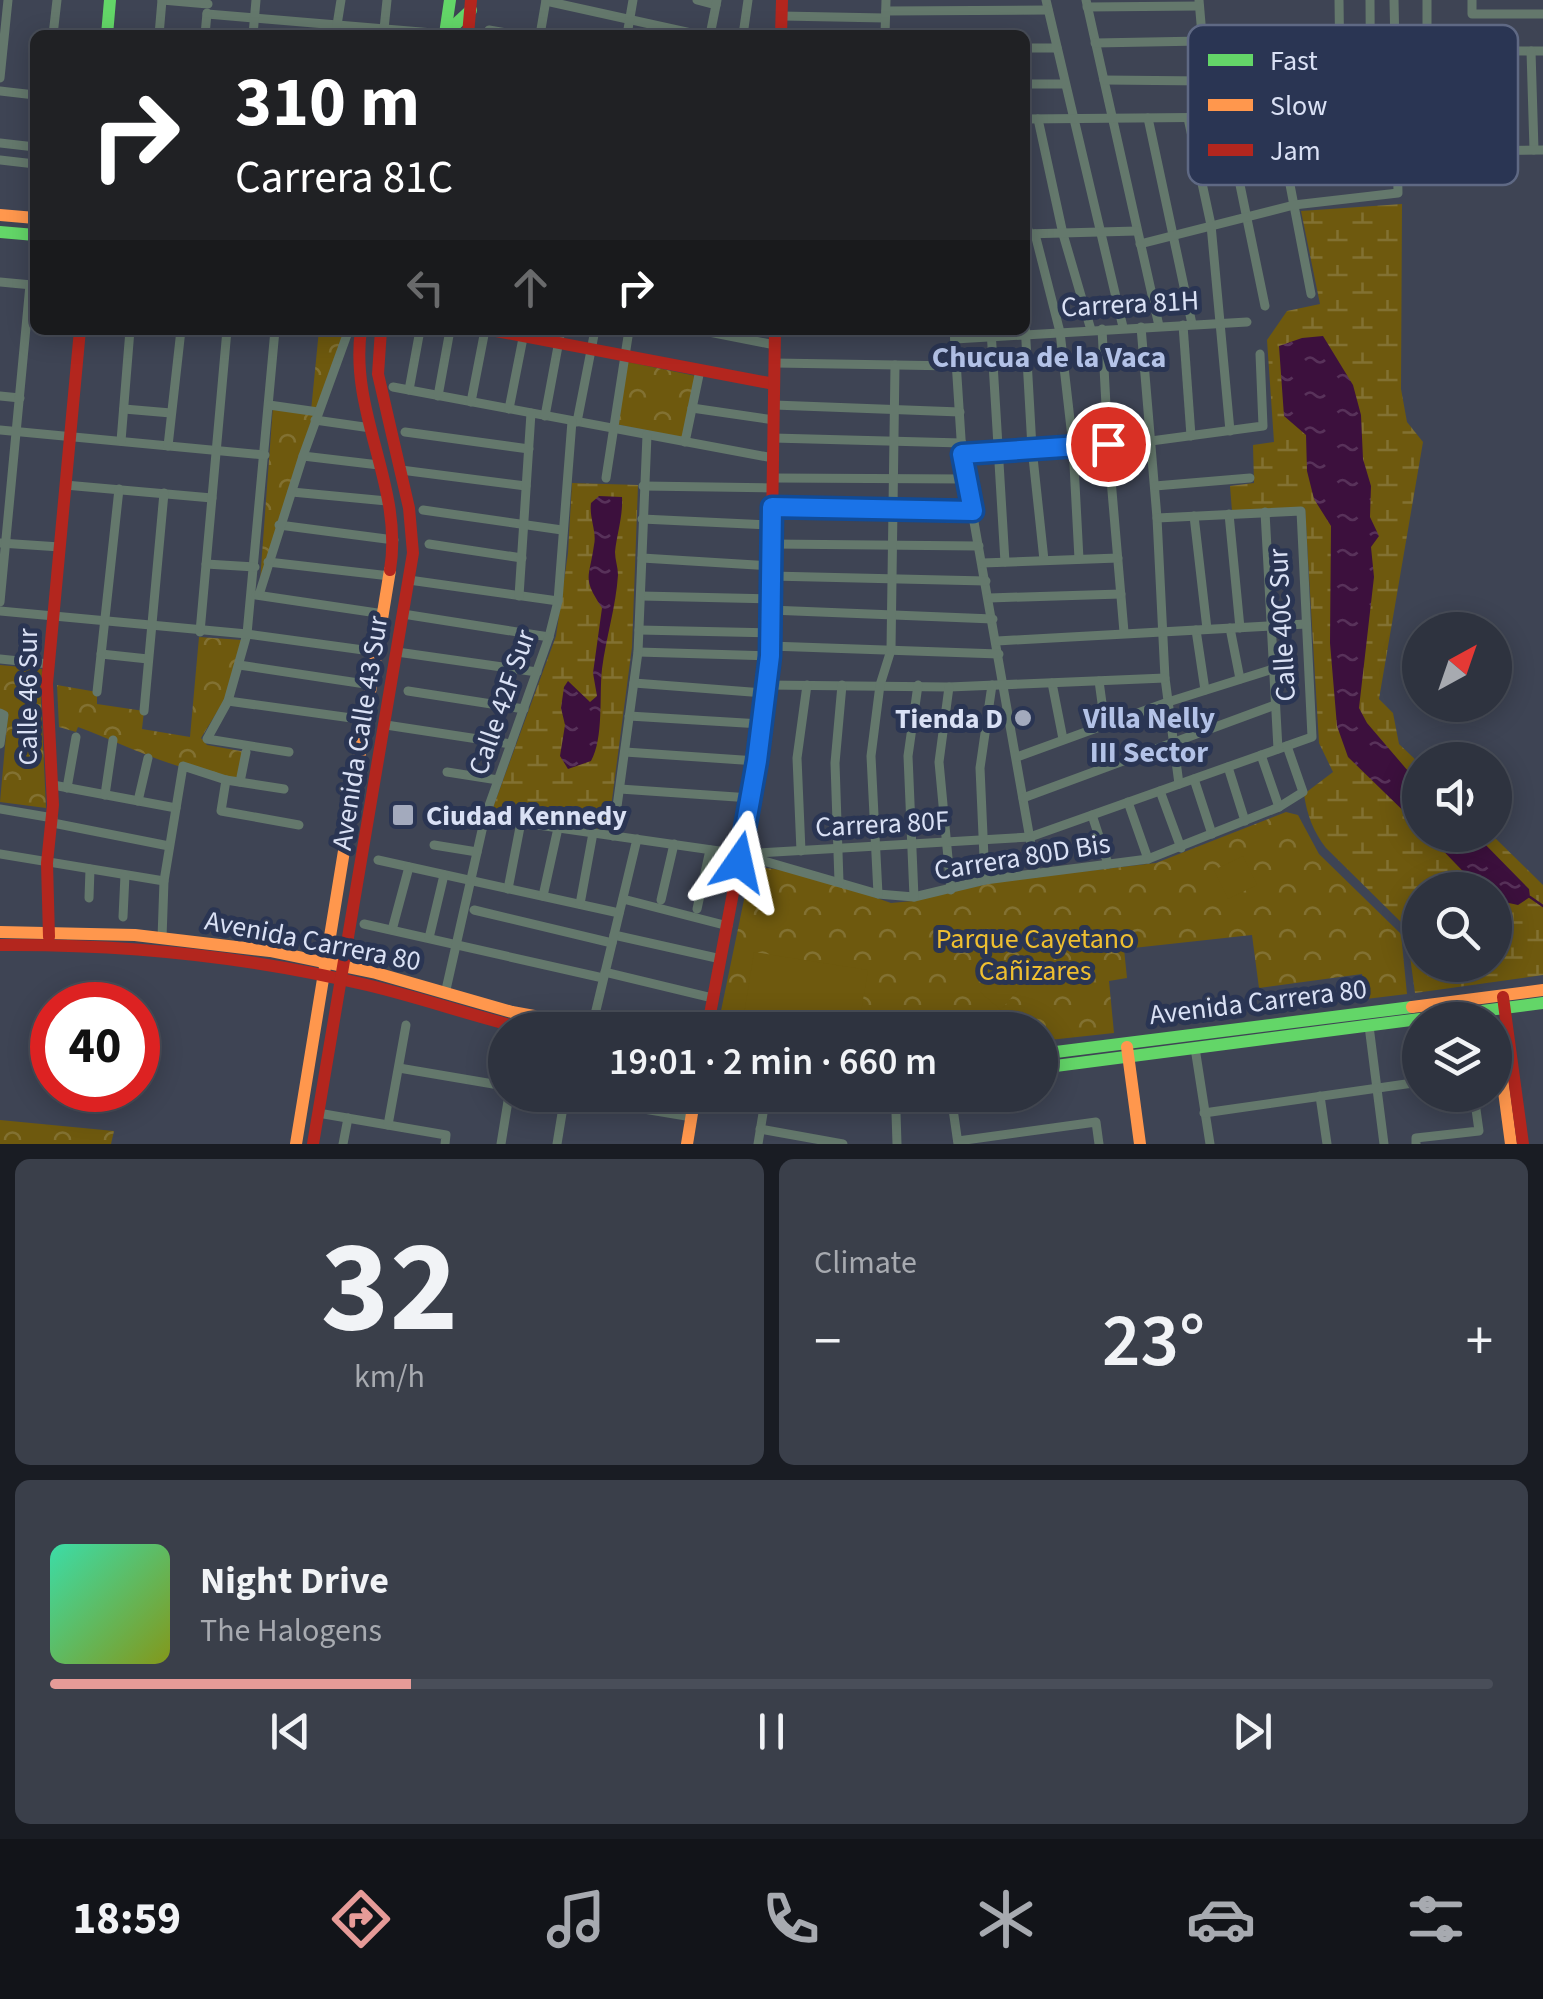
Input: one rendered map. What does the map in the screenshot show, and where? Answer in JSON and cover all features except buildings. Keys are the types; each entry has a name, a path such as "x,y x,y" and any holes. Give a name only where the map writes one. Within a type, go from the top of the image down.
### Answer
{"main road":[{"path":"107,30 110,0"},
{"path":"445,30 450,0"},
{"path":"782,0 782,30"},
{"path":"448,30 471,5"},
{"path":"468,30 471,5"},
{"path":"0,215 30,218"},
{"path":"0,232 30,235"},
{"name":"Calle 46 Sur","path":"49,937 47,863 60,787 47,716 49,664 79,335"},
{"name":"Avenida Calle 43 Sur","path":"296,1144 394,540 354,335"},
{"name":"Avenida Calle 43 Sur","path":"313,1144 386,724 413,541 378,374 381,335"},
{"path":"560,336 591,349 774,384"},
{"path":"711,1012 751,798 766,689 775,337"},
{"name":"Avenida Carrera 80","path":"0,932 325,969"},
{"name":"Avenida Carrera 80","path":"0,945 49,937 162,938 445,994 512,1012"},
{"name":"Avenida Carrera 80","path":"344,973 488,1017"},
{"name":"Avenida Carrera 80","path":"1512,1003 1543,990"},
{"name":"Avenida Carrera 80","path":"1512,1007 1543,1003"},
{"name":"Avenida Carrera 80","path":"1058,1064 1128,1050 1402,1020"},
{"name":"Avenida Carrera 80","path":"1058,1053 1196,1048 1402,1022"},
{"path":"1128,1050 1140,1144"},
{"path":"1512,1087 1523,1144"},
{"path":"687,1144 693,1112"},
{"path":"1507,1112 1510,1144"}],"street":[{"path":"0,78 8,0"},
{"path":"54,30 57,0"},
{"path":"159,30 162,0 254,18 394,30"},
{"path":"253,30 256,0"},
{"path":"337,25 340,0"},
{"path":"384,29 388,0"},
{"path":"541,30 546,0 679,30"},
{"path":"628,30 633,0"},
{"path":"697,0 716,2 711,30"},
{"path":"744,30 748,0"},
{"path":"1339,0 1340,25"},
{"path":"1394,0 1394,25"},
{"path":"1472,0 1472,14 1543,14"},
{"path":"1530,0 1530,14"},
{"path":"1159,326 1086,3 1199,3"},
{"path":"782,16 1047,5 1123,328"},
{"path":"296,22 296,30"},
{"path":"1095,43 1188,40"},
{"path":"1030,48 1057,48"},
{"path":"1518,51 1543,51"},
{"path":"1530,51 1538,150"},
{"path":"1104,80 1188,81"},
{"path":"1030,84 1065,84"},
{"path":"0,91 30,94"},
{"path":"1148,118 1174,234 1188,325 1191,436"},
{"path":"1030,119 1188,118"},
{"path":"1038,119 1064,234 1097,329 1124,632"},
{"path":"0,143 30,146"},
{"path":"0,160 30,163"},
{"path":"1202,185 1211,226 1230,431"},
{"path":"1241,185 1265,306"},
{"path":"1290,185 1312,294"},
{"path":"1140,244 1294,205 1398,193 1398,185"},
{"path":"1079,559 1073,446 1060,332 1030,234 1137,231"},
{"path":"0,282 30,285"},
{"path":"0,602 3,543 30,311"},
{"name":"Carrera 81H","path":"1030,329 1060,332 1248,322"},
{"path":"1141,327 1155,486 1164,678 1179,784"},
{"path":"121,442 130,335"},
{"path":"168,446 180,335"},
{"path":"200,632 228,335"},
{"path":"256,595 275,335"},
{"path":"289,752 207,739 228,701 256,595 316,416 352,335"},
{"path":"409,390 419,335"},
{"path":"438,396 449,335"},
{"path":"471,402 487,335"},
{"path":"509,409 524,335"},
{"name":"Calle 42F Sur","path":"445,994 485,817 558,602 574,421 594,335"},
{"path":"606,478 629,335"},
{"path":"954,335 962,448 1036,874"},
{"path":"992,335 1005,562"},
{"path":"1026,335 1032,448 1044,560"},
{"path":"544,416 560,336"},
{"path":"773,438 999,451 1151,441 1263,426 1260,354"},
{"path":"775,363 957,366"},
{"path":"878,894 872,756 880,685 891,650 895,365"},
{"path":"685,442 700,370"},
{"path":"393,387 773,458"},
{"path":"0,396 20,398"},
{"path":"269,405 370,428"},
{"path":"692,408 774,413 960,412"},
{"path":"124,409 172,413"},
{"path":"519,596 531,413"},
{"path":"0,430 265,456"},
{"path":"404,432 529,449"},
{"path":"613,836 638,652 647,435"},
{"path":"303,456 379,465"},
{"path":"401,470 526,486"},
{"path":"1155,486 1250,478"},
{"path":"643,486 967,479"},
{"path":"66,485 212,498"},
{"path":"97,692 118,489"},
{"path":"292,492 388,501"},
{"path":"144,711 164,493"},
{"path":"772,507 973,511"},
{"path":"423,510 562,530"},
{"name":"Calle 40C Sur","path":"1265,512 1301,511 1312,737"},
{"path":"1157,518 1265,512 1273,669 1282,748"},
{"path":"1229,514 1240,679"},
{"path":"1194,516 1205,690"},
{"path":"642,520 772,525"},
{"path":"280,525 394,540"},
{"path":"3,543 60,547"},
{"path":"428,544 522,558"},
{"path":"772,544 979,546"},
{"path":"642,558 771,571 986,581"},
{"path":"982,563 1118,558"},
{"path":"268,562 390,576"},
{"path":"206,564 255,567"},
{"path":"409,580 558,602"},
{"path":"989,598 1121,594"},
{"path":"256,595 384,614"},
{"path":"641,596 993,619"},
{"path":"0,611 247,634 378,652"},
{"path":"403,614 549,637"},
{"path":"997,641 1306,624"},
{"path":"639,630 770,645 999,654"},
{"path":"638,652 770,645"},
{"path":"397,652 537,672"},
{"path":"101,654 148,659"},
{"path":"0,660 49,664"},
{"path":"239,665 372,685"},
{"path":"1016,757 1273,669"},
{"path":"634,683 766,689 807,685 949,687 1164,678"},
{"path":"1099,681 1105,724"},
{"path":"1052,683 1063,739"},
{"path":"802,851 797,758 807,685"},
{"path":"839,882 835,762 842,685"},
{"path":"914,896 908,756 918,685"},
{"path":"985,880 980,768 992,685"},
{"path":"949,687 939,762 951,890"},
{"path":"408,691 524,709"},
{"path":"228,701 366,720"},
{"path":"1023,798 1276,705"},
{"path":"0,744 2,714"},
{"path":"630,716 761,724"},
{"path":"386,724 511,744"},
{"path":"76,737 60,787 176,808"},
{"name":"Carrera 80F","path":"440,810 740,854 1030,837 1312,737"},
{"path":"105,795 113,740"},
{"name":"Carrera 80D Bis","path":"740,854 878,894 914,896 985,880 1148,859 1279,807 1303,792 1282,748"},
{"path":"240,782 246,752"},
{"path":"625,752 757,761"},
{"path":"1262,755 1279,807"},
{"path":"138,801 148,758"},
{"path":"162,938 168,846 183,766 226,780 284,789"},
{"path":"1228,767 1245,821"},
{"path":"446,772 498,780"},
{"path":"1194,779 1212,834"},
{"path":"226,780 221,811 299,825"},
{"path":"620,790 751,798"},
{"path":"1160,791 1181,848"},
{"path":"1128,802 1148,859"},
{"path":"0,809 168,846"},
{"path":"1092,815 1108,864"},
{"path":"508,888 522,822"},
{"path":"544,896 558,828"},
{"path":"580,904 593,833"},
{"path":"595,1012 637,839"},
{"path":"660,900 674,844"},
{"path":"434,845 477,852"},
{"path":"697,910 710,850"},
{"path":"0,854 164,881"},
{"path":"378,860 619,912"},
{"path":"392,930 409,867"},
{"path":"89,898 90,869"},
{"path":"428,938 444,874"},
{"path":"123,917 124,875"},
{"path":"622,898 728,926"},
{"path":"474,910 721,959"},
{"path":"364,924 714,998"},
{"path":"388,1125 406,1025"},
{"path":"1369,1026 1384,1143 1371,1144"},
{"path":"1196,1048 1210,1144"},
{"path":"398,1068 488,1083"},
{"path":"1204,1112 1402,1085"},
{"path":"1320,1096 1327,1144"},
{"path":"318,1112 446,1140"},
{"path":"501,1144 506,1112"},
{"path":"556,1144 561,1112"},
{"path":"663,1112 692,1117"},
{"path":"758,1144 763,1112"},
{"path":"954,1112 958,1142 1096,1122 1099,1144"},
{"path":"1416,1141 1479,1131 1476,1112"},
{"path":"896,1113 897,1144"},
{"path":"343,1144 348,1118"},
{"path":"760,1129 843,1144"}],"green space":[{"path":"1402,204 1401,389 1407,422 1423,442 1379,699 1393,713 1402,747 1402,852 1509,852 1543,885 1543,975 1512,979 1512,872 1402,872 1402,923 1326,848 1309,816 1304,794 1333,772 1319,743 1305,508 1232,511 1230,486 1254,483 1253,445 1274,442 1267,340 1287,311 1320,304 1301,211"},
{"path":"319,335 344,335 259,595 273,406 311,411"},
{"path":"628,362 696,376 683,438 615,424"},
{"path":"572,483 638,485 632,647 608,830 491,813 556,636 568,553"},
{"path":"199,637 242,640 225,699 201,738 207,745 246,752 241,778 201,773 78,727 76,732 59,727 57,685 97,692 97,704 144,711 142,729 190,737"},
{"path":"0,665 42,669 46,808 0,802 8,713 0,709"},
{"name":"Parque Cayetano Cañizares","path":"1286,812 1298,815 1319,854 1401,934 1402,982 1406,982 1407,994 1366,999 1362,974 1259,988 1252,935 1124,949 1127,978 1109,981 1114,1033 1058,1039 1058,1012 721,1012 751,866 805,873 891,903 1000,881 1156,863"},
{"path":"1243,856 1257,885 1228,899 1214,870"},
{"path":"754,952 868,970 861,1012 744,1012"},
{"path":"1007,962 1027,979 1001,1010 980,992"},
{"path":"1414,982 1493,982 1415,993"},
{"path":"0,1120 114,1131 111,1144 0,1144"}],"water":[{"path":"1323,336 1353,385 1361,415 1363,459 1371,486 1370,517 1379,536 1371,547 1374,577 1359,708 1402,764 1402,810 1348,757 1337,726 1330,643 1331,526 1314,499 1307,471 1306,435 1284,416 1279,346"},
{"path":"599,496 622,497 615,552 617,587 602,669 595,752 591,761 568,769 560,756 565,725 561,708 564,687 568,681 590,702 597,696 593,673 602,608 589,578 595,540 591,503"},
{"path":"1444,852 1493,852 1529,889 1530,897 1518,905 1512,904 1512,872 1464,872"}],"waterway":[{"path":"1530,897 1543,906"}],"traffic: fast":[{"path":"107,30 110,0"},
{"path":"446,30 450,0"},
{"path":"449,30 471,10"},
{"path":"0,232 30,235"},
{"path":"1058,1066 1543,1003"},
{"path":"1058,1052 1402,1008"}],"traffic: slow":[{"path":"0,215 30,218"},
{"path":"296,1144 390,570"},
{"path":"0,932 135,935 270,951 376,973 512,1012"},
{"path":"1451,1002 1543,990"},
{"path":"1127,1047 1140,1144"},
{"path":"687,1144 692,1112"},
{"path":"1507,1112 1511,1144"}],"traffic: jam":[{"path":"468,30 471,0"},
{"path":"781,30 782,0"},
{"path":"49,937 47,863 53,805 47,684 80,335"},
{"path":"361,335 362,391 390,510 390,570"},
{"path":"313,1144 413,553 409,508 378,374 381,335"},
{"path":"517,335 774,384"},
{"path":"710,1012 751,798 770,656 775,335"},
{"path":"0,945 93,947 230,959 388,990 488,1018"},
{"path":"1503,997 1523,1144"}],"place":[{"name":"Tienda D","path":"1023,718"},
{"name":"Ciudad Kennedy","path":"403,815"}],"district":[{"name":"Chucua de la Vaca","path":"1049,357"},
{"name":"Villa Nelly III Sector","path":"1149,735"}],"route":[{"path":"739,862 770,656 772,507 973,511 962,454 1108,444"}]}
